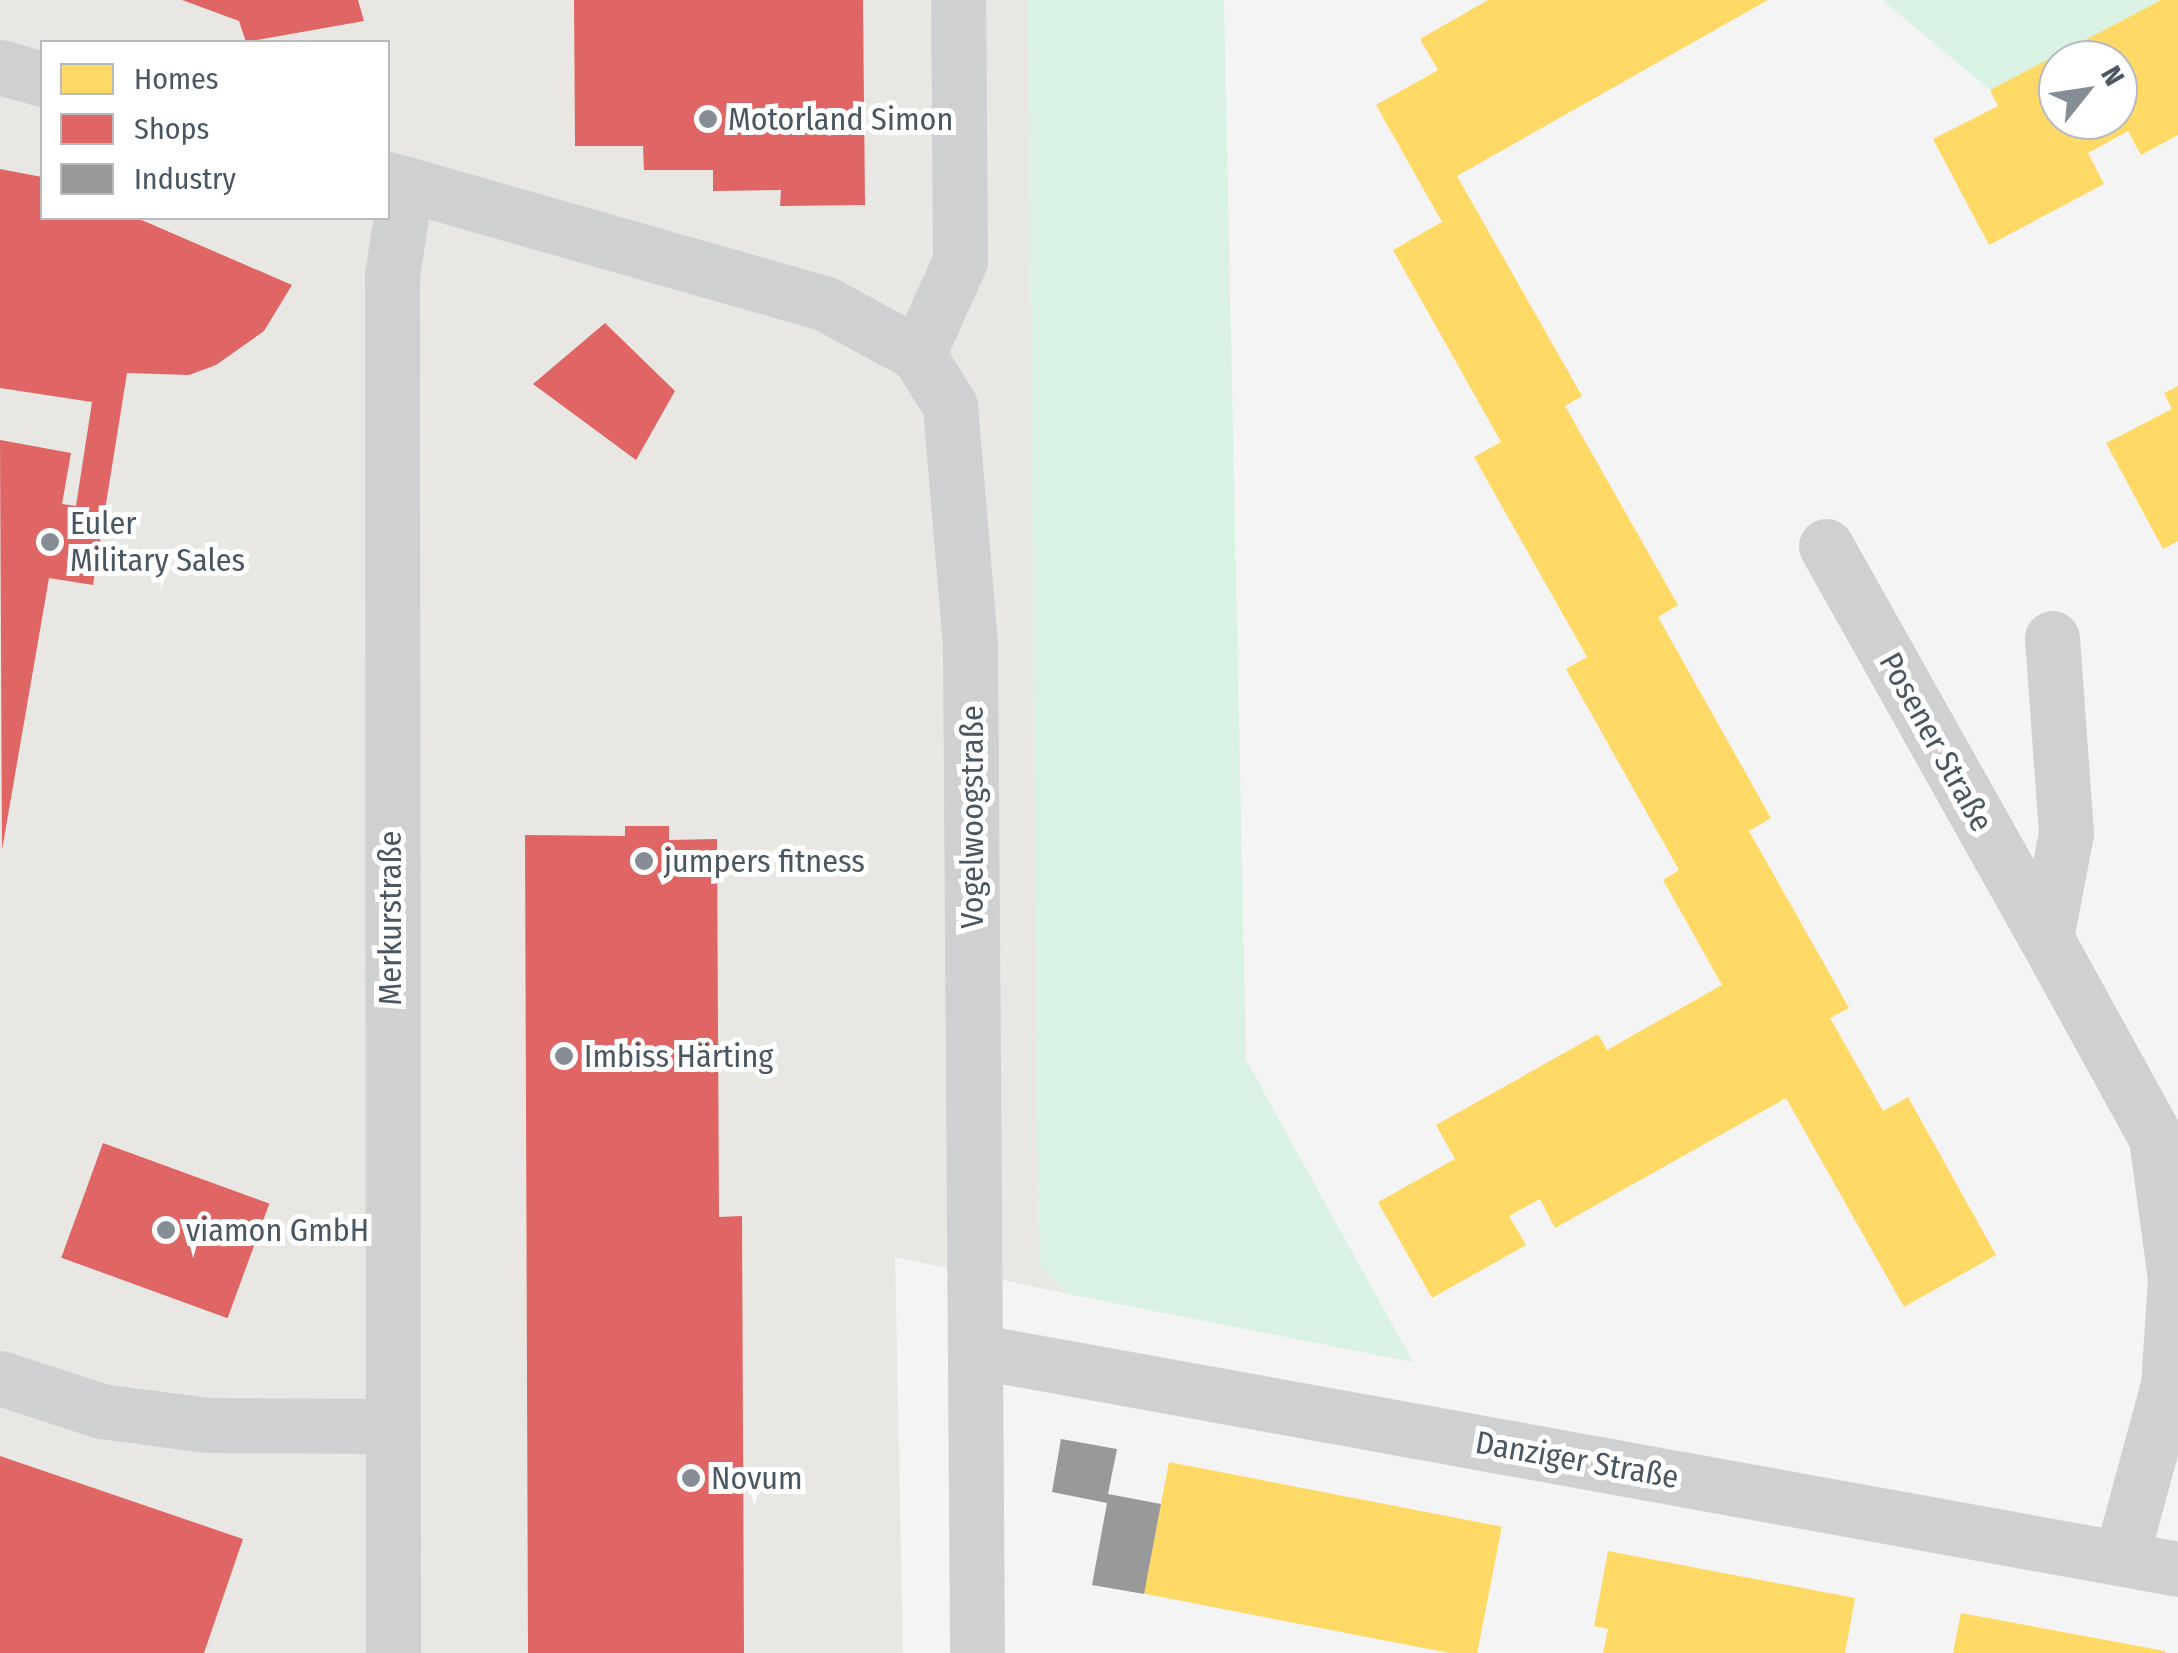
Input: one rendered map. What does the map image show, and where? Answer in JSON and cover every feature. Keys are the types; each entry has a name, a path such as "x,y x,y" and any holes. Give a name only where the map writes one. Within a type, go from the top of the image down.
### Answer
{"street":[{"path":"918,354 960,262 958,0"},
{"path":"0,67 40,79"},
{"name":"Merkurstraße","path":"393,1653 392,294 397,181 826,304 918,354"},
{"name":"Vogelwoogstraße","path":"918,354 950,406 963,496 978,1653"},
{"name":"Posener Straße","path":"1826,546 2156,1138 2175,1278 2168,1385 2121,1558"},
{"path":"2046,938 2066,832 2052,638"},
{"name":"Danziger Straße","path":"976,1351 2178,1569"},
{"path":"0,1378 101,1411 206,1425 392,1426"}],"shaded area":[{"path":"0,0 1028,0 1039,1264 1068,1294 895,1257 903,1653 0,1653"}],"green space":[{"path":"1028,0 1224,0 1246,1060 1413,1362 1068,1294 1039,1264"},
{"path":"1882,0 2161,0 2085,40 2038,40 2038,65 1990,90"}],"building: Homes":[{"path":"1488,0 1768,0 1457,176 1582,396 1565,406 1678,605 1658,617 1771,818 1749,831 1849,1008 1830,1018 1883,1111 1908,1097 1996,1255 1904,1307 1786,1098 1555,1228 1540,1199 1509,1216 1526,1245 1432,1298 1378,1202 1455,1159 1436,1125 1598,1034 1607,1050 1722,985 1663,880 1679,870 1566,669 1587,657 1474,457 1501,442 1393,250 1442,222 1376,105 1438,70 1420,39"},
{"path":"2161,0 2178,0 2178,135 2141,155 2133,140 2138,140 2138,40 2085,40"},
{"path":"2038,65 2038,140 2112,140 2088,153 2104,184 1989,245 1933,139 1998,106 1990,90"},
{"path":"2178,386 2178,541 2163,549 2106,443 2172,409 2164,393"},
{"path":"1169,1462 1502,1527 1477,1653 1449,1653 1143,1594"},
{"path":"1608,1551 1855,1598 1845,1653 1603,1653 1608,1629 1594,1626"},
{"path":"1961,1613 2165,1651 2165,1653 1953,1653"}],"building: Shops":[{"path":"182,0 358,0 364,21 245,40 239,21"},
{"path":"574,0 863,0 865,205 780,206 781,190 713,191 713,170 644,170 643,146 575,146"},
{"name":"Euler Military Sales","path":"0,169 40,177 40,220 142,220 292,285 264,331 216,365 189,375 127,373 93,585 49,578 2,850 0,440 71,453 62,504 76,506 92,402 0,388"},
{"path":"605,323 675,391 636,460 533,384"},
{"path":"625,826 669,826 669,840 717,839 719,1217 742,1216 744,1653 528,1653 525,835 625,836"},
{"name":"viamon GmbH","path":"103,1143 269,1204 228,1318 61,1258"},
{"path":"0,1456 243,1539 204,1653 0,1653"}],"building: Industry":[{"path":"1061,1439 1117,1449 1108,1494 1161,1504 1144,1594 1092,1585 1107,1503 1052,1492"}],"place":[{"name":"Motorland Simon","path":"708,119"},
{"name":"Euler Military Sales","path":"50,542"},
{"name":"jumpers fitness","path":"644,861"},
{"name":"Imbiss Härting","path":"564,1056"},
{"name":"viamon GmbH","path":"166,1230"},
{"name":"Novum","path":"691,1478"}]}
